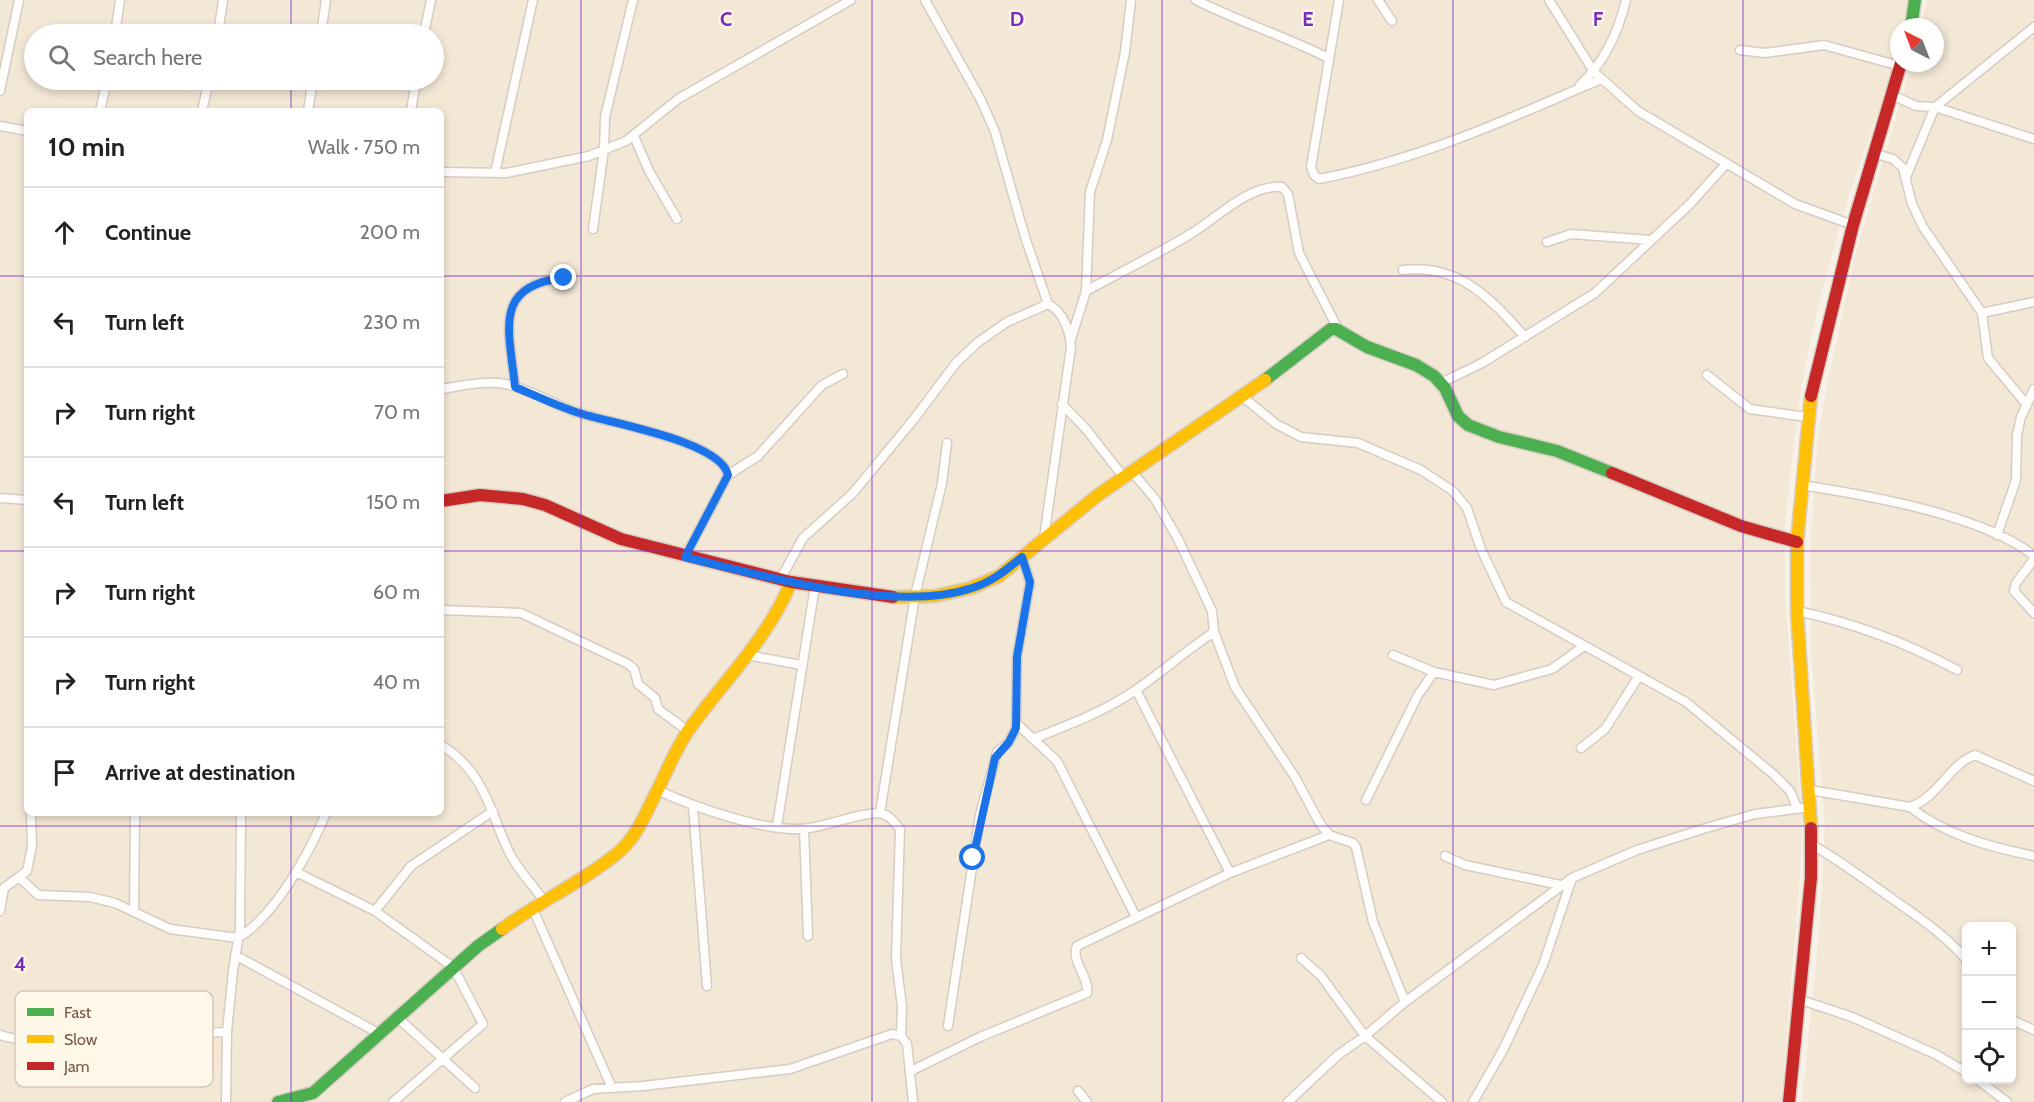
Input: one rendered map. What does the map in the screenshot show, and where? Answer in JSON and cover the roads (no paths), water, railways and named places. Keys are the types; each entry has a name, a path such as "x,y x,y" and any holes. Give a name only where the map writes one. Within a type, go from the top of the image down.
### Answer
{"street":[{"path":"0,91 20,0"},
{"path":"116,24 120,0"},
{"path":"220,24 224,0"},
{"path":"322,24 326,0"},
{"path":"426,24 431,0"},
{"path":"495,173 533,0"},
{"path":"593,229 604,150 605,117 633,0"},
{"path":"444,172 495,173 537,166 604,150 634,136 678,99 851,0"},
{"path":"925,0 981,100 995,132 1025,237 1048,304 1054,307 1065,322 1070,339"},
{"path":"1044,538 1070,339 1086,291 1090,192 1107,140 1125,52 1131,0"},
{"path":"1196,0 1220,12 1291,39 1328,58"},
{"path":"1339,0 1311,167 1319,179 1382,165 1478,132 1573,91 1598,75 1618,32 1626,0"},
{"path":"1378,0 1392,21"},
{"path":"1549,0 1598,75 1638,111 1725,165 1795,204 1853,225"},
{"path":"1912,18 1915,0"},
{"path":"1906,177 1935,107 2034,27"},
{"path":"1740,50 1765,53 1824,45 1890,62"},
{"path":"1789,1102 1801,1000 1811,844 1810,790 1797,612 1797,542 1807,417 1815,375 1853,225 1899,72"},
{"path":"101,108 105,90"},
{"path":"203,108 207,90"},
{"path":"308,108 311,90"},
{"path":"411,108 414,90"},
{"path":"1892,95 1916,106 1935,107 2034,139"},
{"path":"0,126 24,130"},
{"path":"634,136 649,171 677,219"},
{"path":"1873,153 1893,159 1903,168 1912,204 1923,227 1982,313 1988,358 2026,405"},
{"path":"1441,383 1482,363 1595,293 1725,165"},
{"path":"1086,291 1193,233 1250,195 1273,186 1282,187 1288,194 1299,254 1338,329 1367,347 1428,371 1441,383 1454,412 1469,425 1529,445 1557,451 1741,526 1797,542"},
{"path":"1546,242 1571,234 1651,240"},
{"path":"1403,270 1423,268 1459,278 1491,298 1525,337"},
{"path":"515,387 508,321 513,301 518,293 541,280 564,278"},
{"path":"1982,313 2034,303"},
{"path":"278,1102 314,1093 453,967 532,907 568,888 621,850 636,832 688,731 747,655 785,597 786,581 803,538 853,493 914,420 946,374 991,333 1007,322 1048,304"},
{"path":"444,501 480,495 523,498 546,505 621,539 685,557 815,586 893,597 935,596 971,588 999,576 1098,495 1243,397 1331,329 1338,329"},
{"path":"685,557 728,475 758,456 822,385 843,374"},
{"path":"1707,375 1750,409 1807,417"},
{"path":"444,389 484,383 506,384 578,412 663,433 696,447 723,465 728,475"},
{"path":"1997,535 2010,503 2016,480 2017,435 2034,388"},
{"path":"1243,397 1262,414 1294,435 1358,443 1421,470 1453,491 1467,507 1481,549 1506,602 1686,702 1791,790 1797,807"},
{"path":"1062,404 1129,476 1155,499 1178,539 1212,610 1214,632 1235,687 1278,750 1319,822 1329,835 1353,843 1356,847 1373,922 1404,1002"},
{"path":"880,813 915,596 942,483 947,442"},
{"path":"1801,485 1893,502 1997,535 2034,558 2016,583 2014,591 2034,613"},
{"path":"0,498 24,500"},
{"path":"948,1026 981,816 993,774 995,758 1014,734 1016,723 1017,657 1030,582 1022,557"},
{"path":"777,826 815,586"},
{"path":"444,610 521,613 552,626 628,664 634,669 638,684 655,698 658,709 688,731"},
{"path":"1797,612 1852,624 1882,634 1957,670"},
{"path":"1033,739 1085,717 1136,690 1179,654 1214,632"},
{"path":"1393,655 1434,672 1494,685 1552,669 1584,646"},
{"path":"747,655 801,665"},
{"path":"1366,800 1418,695 1434,672"},
{"path":"1581,748 1605,729 1639,676"},
{"path":"1136,690 1230,873"},
{"path":"1016,723 1057,761 1136,917"},
{"path":"444,748 466,766 486,793 510,853 544,901"},
{"path":"1810,790 1910,807 1920,804 1959,765 1975,755 2034,781"},
{"path":"657,790 693,807 777,826 804,829 880,813 891,818 900,829 896,959 902,1007 900,1036"},
{"path":"693,807 707,986"},
{"path":"1288,1102 1338,1055 1365,1036 1404,1002 1572,878 1656,843 1755,814 1811,807"},
{"path":"1910,807 1925,819 1989,847 2034,856"},
{"path":"375,911 411,866 493,811"},
{"path":"0,910 2,886 20,878 27,871 31,816"},
{"path":"134,912 135,816"},
{"path":"226,1102 228,1032 242,901 242,816"},
{"path":"238,938 266,912 297,872 325,816"},
{"path":"804,829 808,936"},
{"path":"911,1071 980,1037 1087,993 1088,987 1075,954 1077,946 1230,873 1329,835"},
{"path":"1811,844 1834,857 1929,924 1946,937 1962,955"},
{"path":"1445,856 1465,865 1560,885"},
{"path":"297,872 375,911 453,967 483,1024 393,1102"},
{"path":"20,878 38,895 90,897 115,903 170,929 238,938"},
{"path":"1473,1102 1503,1050 1543,965 1572,878"},
{"path":"532,907 612,1088"},
{"path":"235,955 380,1034"},
{"path":"1301,958 1321,976 1365,1036 1442,1102"},
{"path":"1801,1000 1852,1017 1935,1054 1962,1070"},
{"path":"398,1018 475,1088"},
{"path":"2016,1022 2034,1030"},
{"path":"213,1032 228,1032"},
{"path":"0,1035 15,1040"},
{"path":"565,1102 593,1089 790,1069 892,1035 900,1036 907,1044 913,1102"},
{"path":"1983,1084 2007,1102"},
{"path":"1078,1091 1087,1102"},
{"path":"1427,1102 1432,1093"}]}
